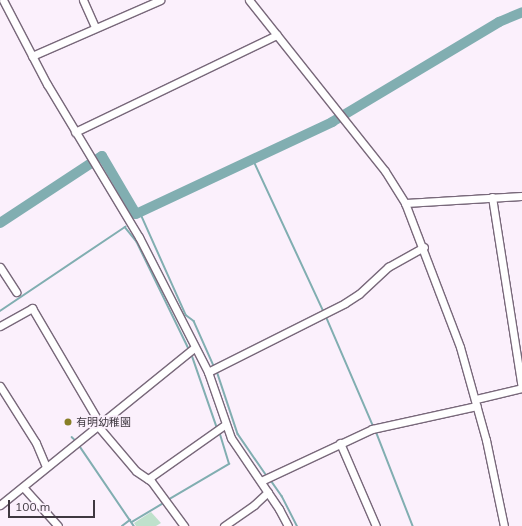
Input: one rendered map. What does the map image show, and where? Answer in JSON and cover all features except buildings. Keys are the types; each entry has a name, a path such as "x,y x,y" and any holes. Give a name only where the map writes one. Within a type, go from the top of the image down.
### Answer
{"street":[{"path":"3,0 32,56 75,132 133,226 194,348 213,369 226,424 237,449 266,478 268,492 288,526"},
{"path":"83,0 95,28"},
{"path":"32,56 160,0"},
{"path":"249,0 385,171 405,203 424,247 477,402 504,525 496,526"},
{"path":"75,132 277,35"},
{"path":"405,203 522,196"},
{"path":"266,478 340,443 391,423 477,402 522,388 492,198"},
{"path":"213,369 345,303 359,294 388,267 424,247"},
{"path":"0,267 16,292"},
{"path":"0,326 32,308 97,419 97,425 136,471 148,479 184,526"},
{"path":"0,505 46,466 194,348"},
{"path":"0,386 36,443 46,466"},
{"path":"148,479 226,424"},
{"path":"340,443 376,526"},
{"path":"23,487 58,526"},
{"path":"224,526 254,505 268,492"}],"green space":[{"path":"151,512 161,523 156,526 136,526 134,523"}],"waterway":[{"path":"0,223 102,156 136,214 332,122 499,22 522,12"},
{"path":"253,159 323,310"},
{"path":"140,212 186,315 194,321 214,366"},
{"path":"134,218 136,214"},
{"path":"0,311 125,227 137,242 188,347"},
{"path":"326,316 373,425"},
{"path":"192,355 217,427"},
{"path":"217,371 238,434 267,476"},
{"path":"376,431 413,526"},
{"path":"168,500 229,464 219,432"},
{"path":"79,445 134,526"},
{"path":"270,479 282,496 297,526"},
{"path":"132,522 164,503"},
{"path":"122,526 130,520"}],"place":[{"name":"有明幼稚園","path":"68,422"}]}
